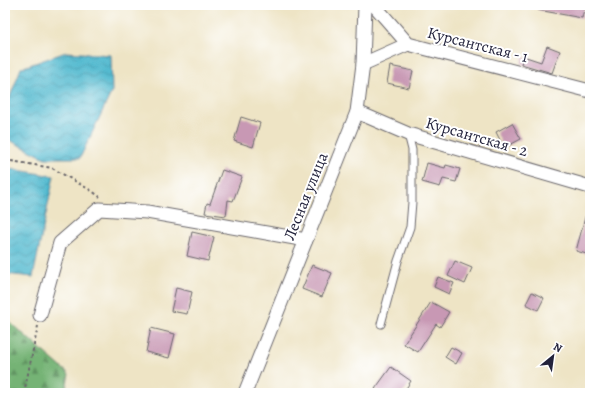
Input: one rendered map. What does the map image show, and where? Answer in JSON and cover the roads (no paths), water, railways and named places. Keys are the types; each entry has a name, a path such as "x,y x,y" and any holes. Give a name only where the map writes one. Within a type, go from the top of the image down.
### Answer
{"street":[{"name":"Лесная улица","path":"245,393 357,112 364,64 365,5"},
{"name":"Курсантская - 1","path":"374,5 408,44 590,91"},
{"path":"364,64 408,44"},
{"name":"Курсантская - 2","path":"357,112 408,134 590,187"},
{"path":"40,315 60,243 99,209 147,212 306,240"}],"lane":[{"path":"381,324 398,261 410,227 412,202 412,150 408,134"}],"water":[{"path":"66,52 111,55 112,91 80,158 45,158 5,138 8,102 21,68"},
{"path":"5,168 54,176 33,277 5,274"}]}
